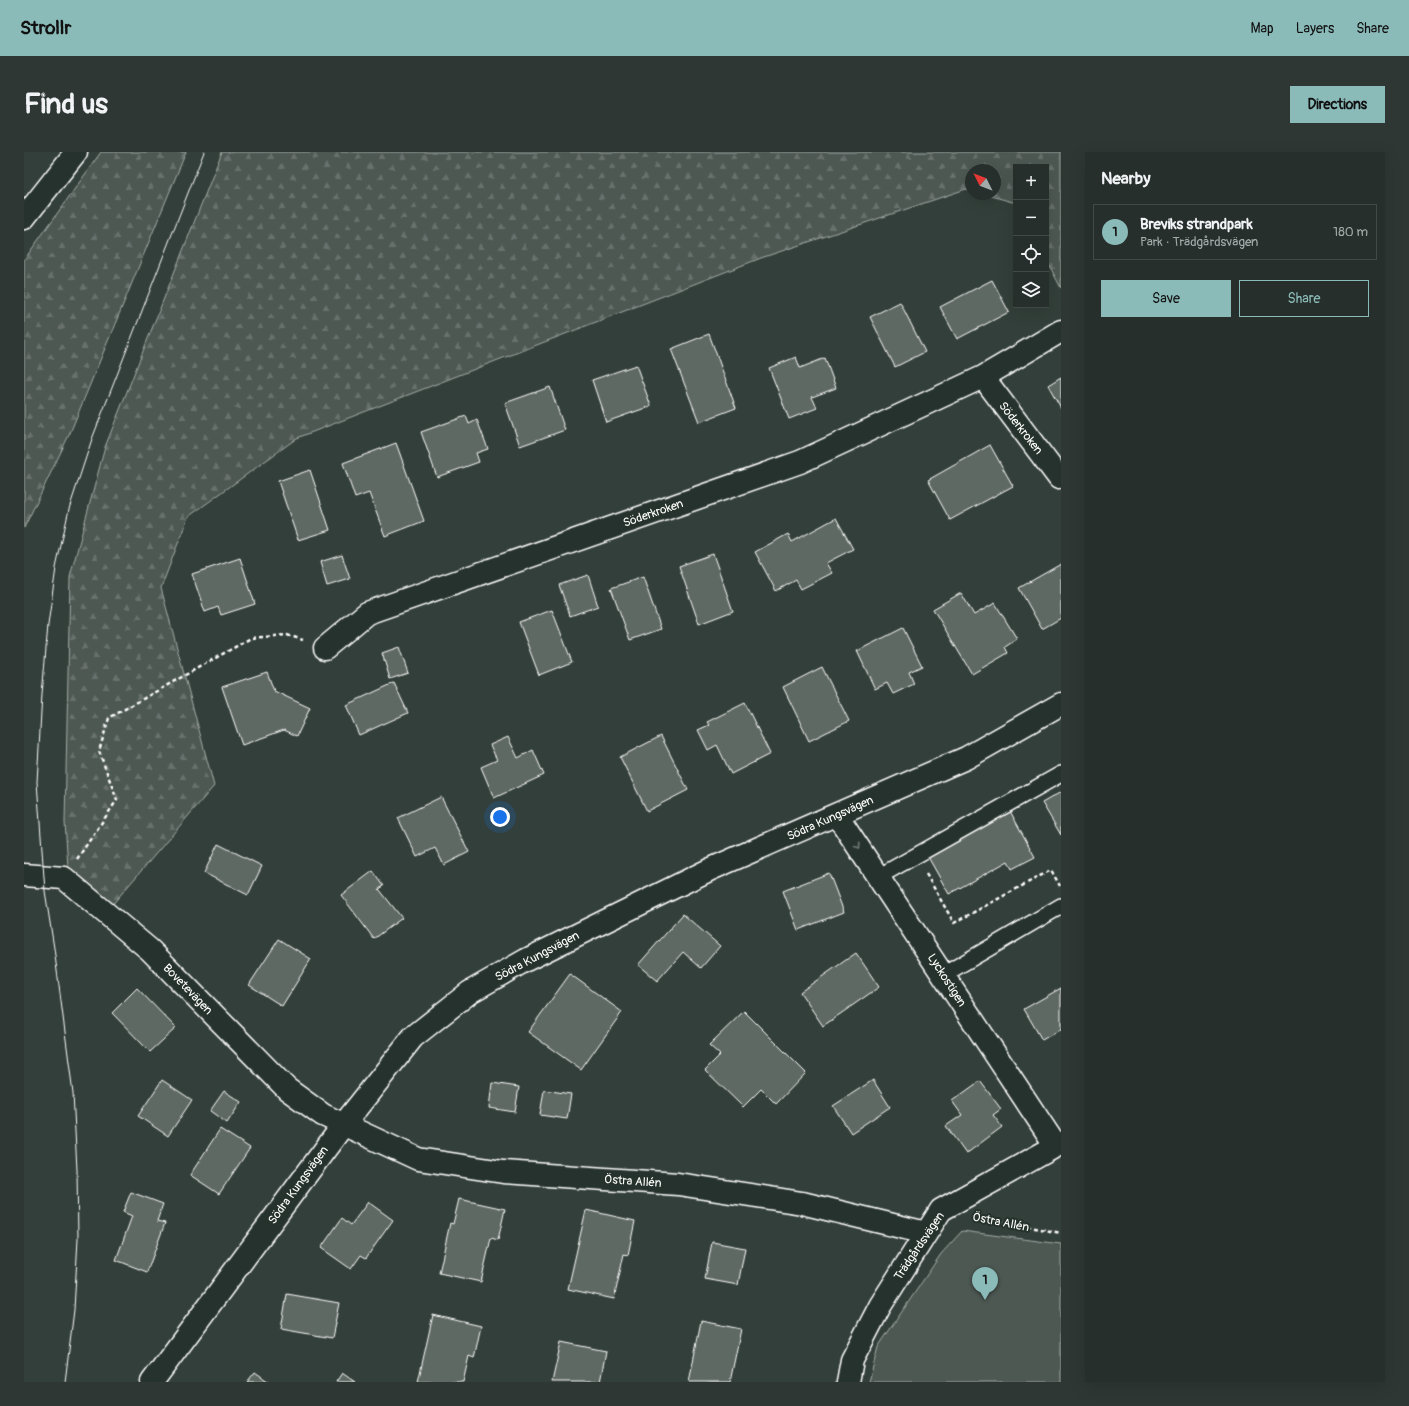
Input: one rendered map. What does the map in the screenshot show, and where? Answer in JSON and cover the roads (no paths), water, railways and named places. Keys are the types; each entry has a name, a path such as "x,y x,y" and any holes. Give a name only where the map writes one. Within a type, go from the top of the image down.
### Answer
{"street":[{"path":"24,218 76,152"},
{"name":"Söderkroken","path":"325,648 367,614 800,462 982,377 1061,331"},
{"name":"Söderkroken","path":"982,377 1060,478"},
{"name":"Södra Kungsvägen","path":"152,1382 344,1124 413,1037 470,992 526,960 711,869 966,758 1061,704"},
{"name":"Lyckostigen","path":"837,815 1058,1145"},
{"name":"Bovetevägen","path":"24,875 64,878 150,950 287,1089 323,1115 344,1124"},
{"name":"Östra Allén","path":"344,1124 418,1159 503,1172 678,1184 802,1203 926,1234"},
{"name":"Trädgårdsvägen","path":"848,1382 852,1360 880,1306 941,1210 1058,1145"}],"lane":[{"path":"878,877 1061,774"},
{"path":"943,975 1061,906"}],"tram line":[{"path":"65,1382 74,1310 78,1239 77,1170 73,1093 45,891 37,782 48,625 56,568 69,509 92,439 204,152"}],"place":[{"name":"Breviks strandpark","path":"985,1300"}]}
